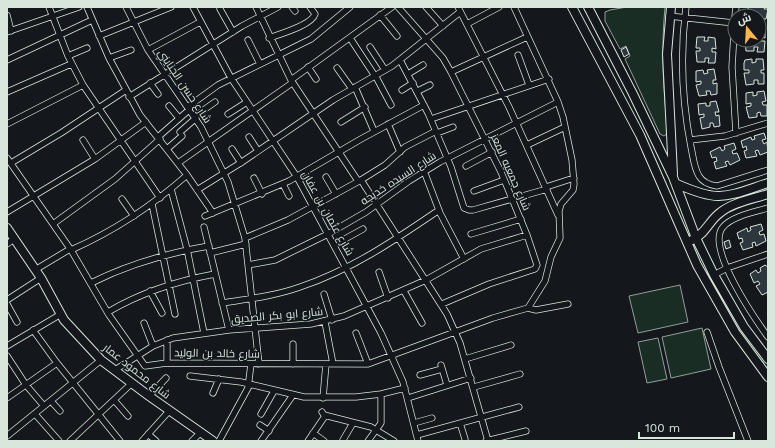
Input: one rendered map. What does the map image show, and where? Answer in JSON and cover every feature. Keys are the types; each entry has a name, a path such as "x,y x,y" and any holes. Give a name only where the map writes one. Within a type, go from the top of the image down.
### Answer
{"street":[{"path":"49,7 71,64 120,141 160,198"},
{"path":"7,15 9,31 79,7"},
{"path":"87,7 109,58 129,97 146,122 187,175 213,214"},
{"name":"شارع حسن الجنايني","path":"126,7 148,50 195,117 224,173 245,241 259,364"},
{"path":"99,36 171,7"},
{"name":"شارع عثمان بن عفان","path":"193,7 231,78 314,206 393,356 408,398 417,438"},
{"path":"256,7 291,81 377,204 442,304 465,359 482,417 487,441 526,431"},
{"path":"129,97 233,32 278,7"},
{"path":"270,38 296,28 312,18 314,14 310,7"},
{"path":"53,224 95,195 135,163 189,107 210,90 231,78 311,39 350,7"},
{"path":"178,163 392,7"},
{"name":"شارع جمعيه المعز","path":"398,7 427,39 451,72 492,152 521,219 537,263 535,269 489,284 442,304"},
{"path":"426,7 443,26"},
{"path":"467,24 499,7"},
{"path":"514,7 527,37 549,79 558,102 565,127 574,178 573,190 561,204 559,217 560,238 551,256 545,281 528,308"},
{"path":"572,7 640,136 686,243 721,309 750,354 768,377"},
{"path":"587,7 632,92 675,180 696,238 714,275 744,327 768,360"},
{"path":"671,7 667,54 668,92 675,180"},
{"path":"686,7 684,18 683,79 690,140 699,176 710,185 724,184 768,170"},
{"path":"220,9 233,32"},
{"path":"197,190 241,163 312,113 400,60 443,26 459,9 503,94 559,217"},
{"path":"380,15 398,36"},
{"path":"670,16 684,18 727,18"},
{"path":"7,60 92,20"},
{"path":"148,50 200,22"},
{"path":"451,72 527,37"},
{"path":"350,38 375,75 391,106"},
{"path":"248,40 260,64"},
{"path":"370,47 385,70"},
{"path":"68,56 87,48"},
{"path":"734,48 732,90 736,133"},
{"path":"109,58 131,50"},
{"path":"518,55 529,86"},
{"path":"400,60 431,119 447,158 464,208 473,210 547,188 574,178"},
{"path":"7,92 71,64"},
{"path":"408,74 423,65"},
{"path":"308,67 316,79"},
{"path":"337,68 353,88 365,107 374,131"},
{"path":"431,119 549,79"},
{"path":"150,83 158,94"},
{"path":"402,90 413,83"},
{"path":"7,124 83,84"},
{"path":"418,92 430,85"},
{"path":"11,163 100,108 126,90"},
{"path":"168,150 195,117 215,102"},
{"path":"228,114 247,102"},
{"name":"شارع السيده خديجه","path":"248,265 275,260 328,234 377,204 424,171 485,138 558,102"},
{"path":"205,216 262,194 297,178 374,131 424,105"},
{"path":"169,106 179,118"},
{"path":"341,122 365,107"},
{"path":"7,212 96,159 146,122"},
{"path":"690,140 736,133 768,123"},
{"path":"388,124 400,152"},
{"path":"210,252 245,241 288,220 385,165 411,144 436,132 453,127"},
{"path":"526,145 565,127"},
{"path":"249,137 258,151"},
{"path":"83,140 96,159"},
{"path":"232,149 241,163"},
{"path":"466,166 492,152"},
{"name":"شارع خالد بن الوليد","path":"7,158 71,249 108,312 145,366 167,362 368,364 504,314 528,308 536,310 568,304"},
{"path":"424,171 439,210 464,259"},
{"path":"35,270 71,249 107,233 152,204 187,175"},
{"path":"326,177 336,194"},
{"path":"254,178 262,194"},
{"path":"474,191 504,180"},
{"path":"675,180 700,194 718,197 768,183"},
{"path":"283,184 290,196"},
{"path":"171,189 187,249 204,333"},
{"path":"686,243 702,234 710,222 722,211 768,194"},
{"path":"122,199 134,216"},
{"path":"152,204 175,314"},
{"path":"768,208 733,220 720,230 719,241 736,288 768,337"},
{"path":"222,303 299,288 346,268 398,237 439,210"},
{"path":"471,234 521,219"},
{"path":"204,227 229,330"},
{"name":"شارع محمود عمار","path":"7,228 41,278 60,314 101,360 213,441"},
{"path":"334,245 363,229"},
{"name":"شارع ابو بكر الصديق","path":"115,370 153,346 167,340 204,333 325,322 332,320 404,291 481,249 527,235"},
{"path":"7,244 14,239"},
{"path":"91,283 125,267 163,254 209,246"},
{"path":"714,275 728,268 768,254"},
{"path":"379,272 388,298"},
{"path":"108,312 150,291 169,284 215,274"},
{"path":"7,300 41,278"},
{"path":"150,291 162,313"},
{"path":"404,291 422,323"},
{"path":"324,294 332,320"},
{"path":"7,304 17,322"},
{"path":"7,345 60,314"},
{"path":"324,398 329,364 325,322"},
{"path":"144,323 153,346"},
{"path":"33,330 57,363 100,414 120,441"},
{"path":"707,332 748,441"},
{"path":"356,333 368,364"},
{"path":"167,340 167,362"},
{"path":"293,344 294,364"},
{"path":"465,359 510,345"},
{"path":"7,356 26,385 44,406"},
{"path":"7,436 101,360"},
{"path":"7,398 57,363"},
{"path":"219,441 250,384 251,364"},
{"path":"420,376 442,367 447,386"},
{"path":"474,388 520,374"},
{"path":"190,376 250,384 293,395 324,398 356,397 381,394 405,388"},
{"path":"149,396 166,378"},
{"path":"408,398 471,378"},
{"path":"213,393 219,380"},
{"path":"70,441 132,383"},
{"path":"261,414 274,391"},
{"path":"368,441 377,429 382,415 381,394"},
{"path":"261,441 293,395"},
{"path":"51,400 60,411"},
{"path":"114,400 128,416"},
{"path":"417,438 460,423 519,407"},
{"path":"142,441 170,410"},
{"path":"35,414 59,441"},
{"path":"308,441 324,414 377,429 394,441"},
{"path":"414,423 432,418"},
{"path":"343,440 353,423"},
{"path":"460,423 465,439"},
{"path":"260,425 269,431"},
{"path":"192,441 201,432"},
{"path":"313,433 324,441"},
{"path":"148,434 156,441"}],"green space":[{"path":"627,7 665,7 663,70 668,133 664,136 660,134 625,59 630,56 626,46 620,49 605,21 605,12"},
{"path":"680,285 688,322 638,333 629,296"},
{"path":"702,328 711,369 671,378 662,337"},
{"path":"658,338 667,379 647,383 638,342"}],"building":[{"path":"748,7 765,7 764,8"},
{"path":"697,37 705,37 704,41 708,41 708,37 715,38 716,49 712,48 712,52 716,52 715,63 708,63 709,58 705,58 705,62 697,62 696,51 700,51 700,48 696,48"},
{"path":"626,47 629,54 624,57 621,50"},
{"path":"746,48 754,48 754,51 746,51"},
{"path":"758,48 764,48 764,52 757,52"},
{"path":"752,59 752,63 756,62 756,59 763,59 764,70 761,70 761,73 764,73 764,84 758,84 758,80 754,80 754,84 746,85 744,73 749,73 749,70 744,70 744,63 745,60"},
{"path":"714,69 716,80 713,80 713,84 717,83 717,94 711,95 710,91 706,91 707,95 699,96 696,85 701,84 701,81 696,82 696,71 703,70 704,74 708,73 707,70"},
{"path":"764,91 766,101 762,102 763,105 767,105 767,116 761,116 760,112 757,113 757,117 749,118 746,107 751,106 751,103 746,104 746,93 753,92 753,96 757,95 757,92"},
{"path":"716,101 719,112 715,112 716,116 719,115 720,126 714,127 713,123 710,123 710,127 702,129 700,118 704,117 704,114 699,115 698,104 706,103 706,106 710,106 710,102"},
{"path":"764,133 766,139 762,140 764,144 767,142 768,152 760,155 758,150 755,151 757,156 746,158 744,151 747,150 746,146 743,148 741,141 751,137 752,140 755,139 754,136"},
{"path":"734,143 736,149 732,151 733,154 737,153 740,160 730,165 728,161 725,162 727,166 716,169 714,162 717,161 716,157 712,158 710,152 720,147 722,151 725,149 724,146"},
{"path":"761,224 763,230 759,232 760,235 764,234 766,241 756,246 755,242 752,243 753,247 743,250 740,243 743,242 742,238 739,239 737,233 747,228 748,232 751,230 750,227"},
{"path":"729,240 731,247 726,249 724,242"},
{"path":"765,265 768,267 768,292 762,295 756,286 760,284 758,281 754,283 750,274 756,270 758,273 761,271 760,268"}]}
